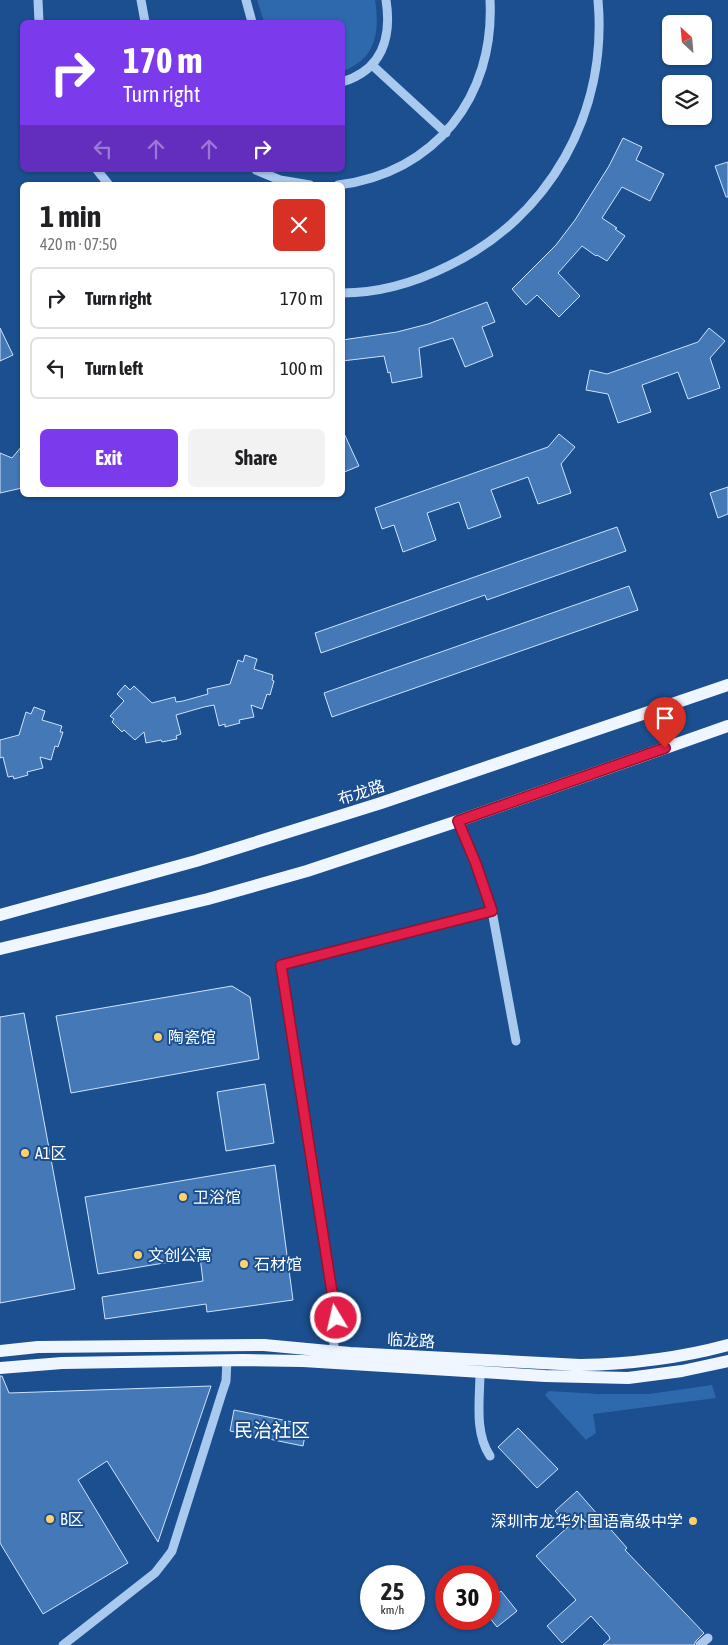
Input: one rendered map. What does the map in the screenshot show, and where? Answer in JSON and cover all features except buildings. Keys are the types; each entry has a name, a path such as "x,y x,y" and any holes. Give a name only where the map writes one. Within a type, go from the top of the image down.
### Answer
{"main road":[{"name":"布龙路","path":"0,915 196,861 381,803 728,685"},
{"path":"0,949 208,899 308,871 458,821 728,726"},
{"name":"临龙路","path":"0,1351 46,1347 264,1344 333,1357 480,1372 584,1378 628,1378 682,1371 728,1361"},
{"name":"临龙路","path":"0,1368 62,1363 227,1360 303,1361 333,1357 580,1365 614,1364 666,1358 728,1345"}],"street":[{"path":"38,0 39,20"},
{"path":"141,0 145,20"},
{"path":"246,0 251,20"},
{"path":"345,81 359,75 372,65 378,56 387,36 386,0"},
{"path":"345,184 370,179 403,166 433,145 446,133 468,104 482,71 490,32 490,0"},
{"path":"345,293 394,286 437,272 478,250 515,222 531,205 559,168 580,127 588,106 598,60 600,37 598,0"},
{"path":"372,65 446,133"},
{"path":"99,172 107,182"},
{"path":"261,172 280,180 292,182"},
{"path":"458,821 476,864 492,911 516,1042"},
{"path":"333,1357 336,1318 281,965 492,911"},
{"path":"63,1645 155,1573 172,1551 226,1380 227,1360"},
{"path":"480,1372 480,1430 490,1456"},
{"path":"700,1645 708,1638"}],"shaded area":[{"path":"257,0 375,0 377,23 376,33 369,52 354,66 345,70 345,20 263,20"},
{"path":"712,1385 716,1398 593,1414 596,1433 586,1440 545,1395 549,1391 649,1394"}],"place":[{"name":"陶瓷馆","path":"158,1037"},
{"name":"A1区","path":"25,1153"},
{"name":"卫浴馆","path":"183,1197"},
{"name":"文创公寓","path":"138,1255"},
{"name":"石材馆","path":"244,1264"},
{"name":"B区","path":"50,1519"},
{"name":"深圳市龙华外国语高级中学","path":"693,1521"}],"district":[{"name":"民治社区","path":"272,1430"}],"route":[{"path":"336,1318 281,965 492,911 486,890 458,821 665,748"}]}
